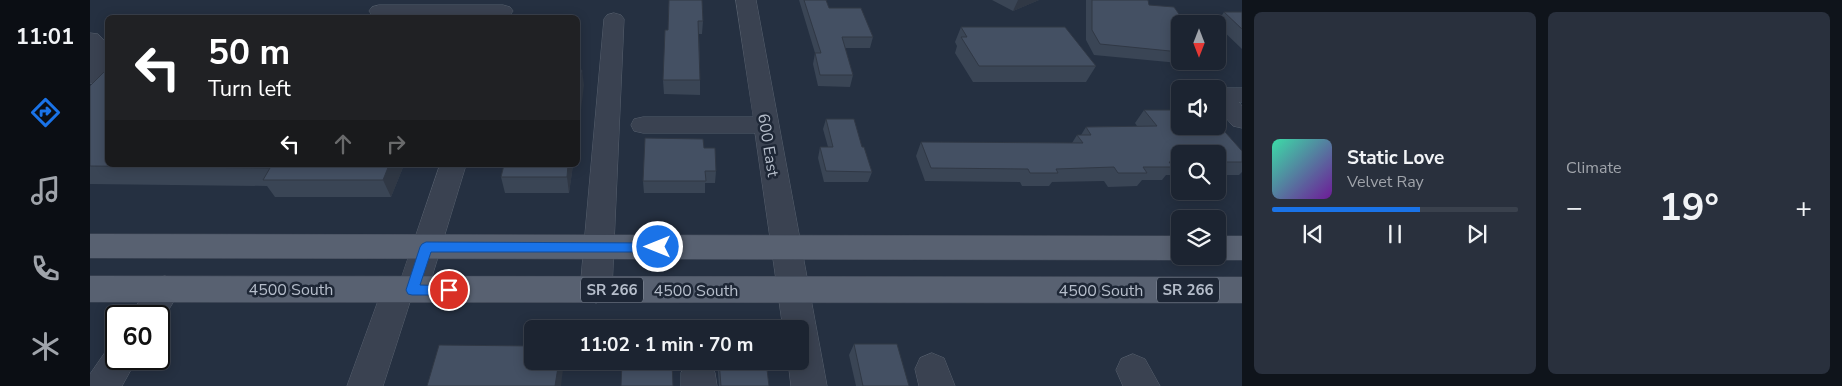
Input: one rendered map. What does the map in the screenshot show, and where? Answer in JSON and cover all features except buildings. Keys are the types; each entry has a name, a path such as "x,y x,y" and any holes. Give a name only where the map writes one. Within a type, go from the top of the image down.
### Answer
{"main road":[{"path":"90,246 1171,248"},
{"path":"1226,248 1242,248"},
{"name":"4500 South","path":"90,289 1242,290"}],"street":[{"name":"600 East","path":"746,0 810,386"},
{"path":"380,9 503,9"},
{"path":"596,290 614,19"},
{"path":"90,39 96,43 93,74 98,79 105,80"},
{"path":"90,99 105,83"},
{"path":"1242,95 1218,95 1242,120"},
{"path":"643,125 766,125"},
{"path":"365,386 405,290 426,247 452,167"},
{"path":"154,305 165,289"},
{"path":"102,386 113,370"}],"route":[{"path":"449,290 412,290 426,247 658,247"}]}
